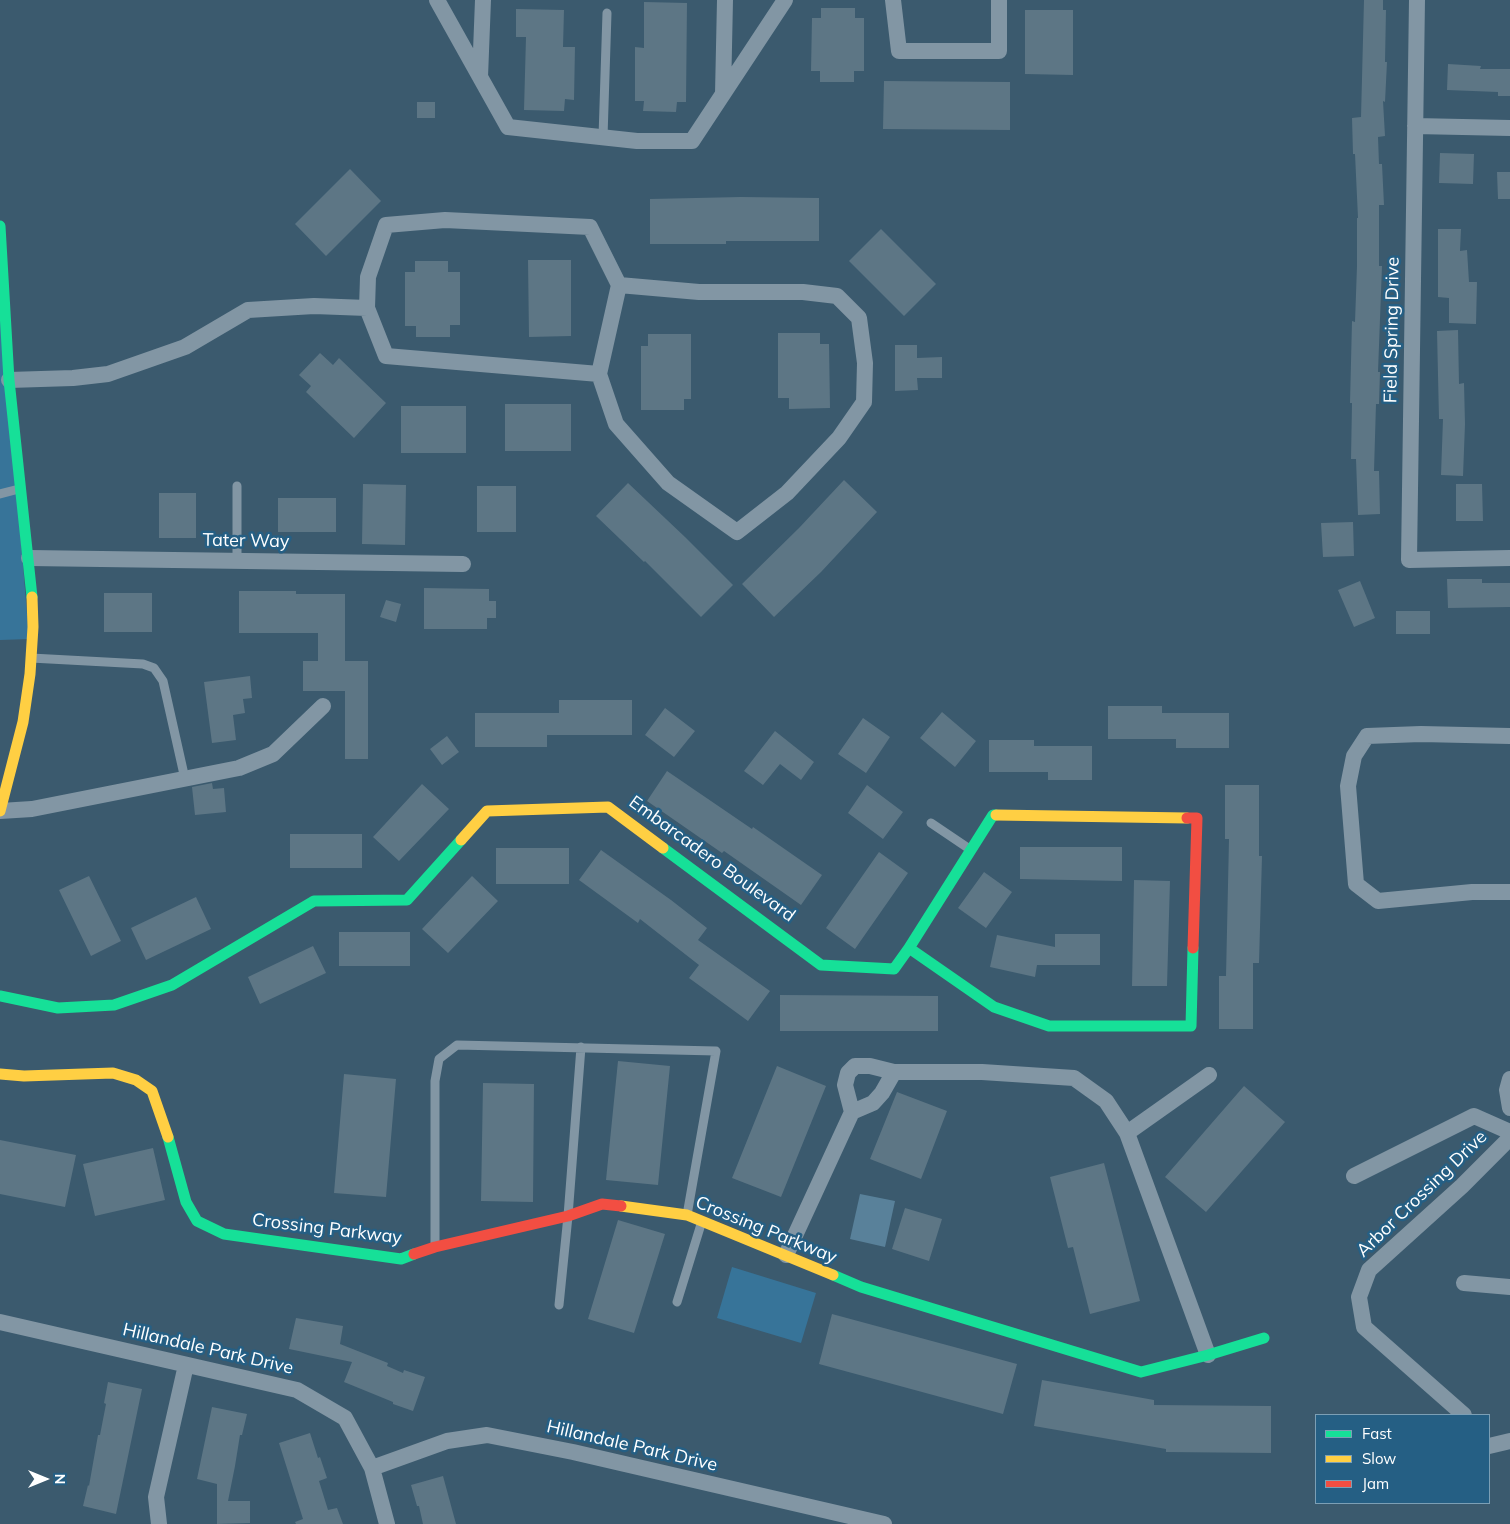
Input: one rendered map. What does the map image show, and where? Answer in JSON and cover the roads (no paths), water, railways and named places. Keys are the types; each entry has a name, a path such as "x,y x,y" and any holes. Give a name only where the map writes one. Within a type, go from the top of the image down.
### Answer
{"street":[{"path":"437,0 508,127 637,141 692,141 785,0"},
{"path":"480,77 483,0"},
{"path":"723,94 725,0"},
{"path":"893,0 899,51 999,51 999,0"},
{"name":"Field Spring Drive","path":"1417,0 1409,560 1510,558"},
{"path":"1416,126 1510,128"},
{"path":"599,374 386,356 367,308 368,277 386,225 445,220 590,227 619,285 599,374 616,424 668,483 737,532 787,493 839,438 864,402 865,363 859,318 837,296 803,292 699,292 619,285"},
{"path":"0,226 9,380 32,584 33,627 30,674 23,722 0,811 32,810 240,768 273,754 323,706"},
{"path":"9,380 73,378 108,374 185,347 248,310 314,306 367,308"},
{"name":"Tater Way","path":"29,558 463,564"},
{"path":"1510,736 1421,734 1367,736 1354,756 1348,786 1356,884 1378,901 1472,892 1510,892"},
{"name":"Embarcadero Boulevard","path":"0,996 58,1008 114,1004 172,985 314,901 407,900 488,810 608,807 821,965 894,969 993,815 1197,818 1191,1026 1049,1026 994,1007 909,948"},
{"path":"786,1256 852,1112 845,1085 848,1073 855,1066 870,1066 894,1072 982,1072 1074,1078 1106,1101 1127,1132 1208,1355"},
{"path":"852,1112 873,1103 882,1093 894,1072"},
{"name":"Crossing Parkway","path":"0,1074 24,1076 113,1073 136,1080 152,1091 166,1129 186,1202 197,1221 224,1234 401,1259 435,1247 568,1216 602,1204 687,1215 860,1288 1141,1372 1264,1338"},
{"path":"1127,1132 1209,1075"},
{"path":"1510,1079 1507,1090 1510,1108"},
{"path":"1354,1176 1474,1116 1510,1132"},
{"name":"Arbor Crossing Drive","path":"1463,1414 1364,1327 1359,1298 1369,1270 1462,1186 1510,1138"},
{"path":"1464,1283 1510,1287"},
{"name":"Hillandale Park Drive","path":"0,1322 297,1390 345,1418 372,1468 387,1524"},
{"path":"159,1524 156,1497 186,1365"},
{"name":"Hillandale Park Drive","path":"372,1468 447,1441 487,1435 573,1452 884,1524"}],"lane":[{"path":"603,137 607,13"},
{"path":"237,486 237,561"},
{"path":"0,494 21,489"},
{"path":"31,658 126,662 154,668 163,680 184,779"},
{"path":"931,823 971,850"},
{"path":"435,1247 435,1081 439,1059 457,1045 716,1051 687,1215"},
{"path":"559,1305 581,1047"},
{"path":"676,1302 702,1221"}]}
